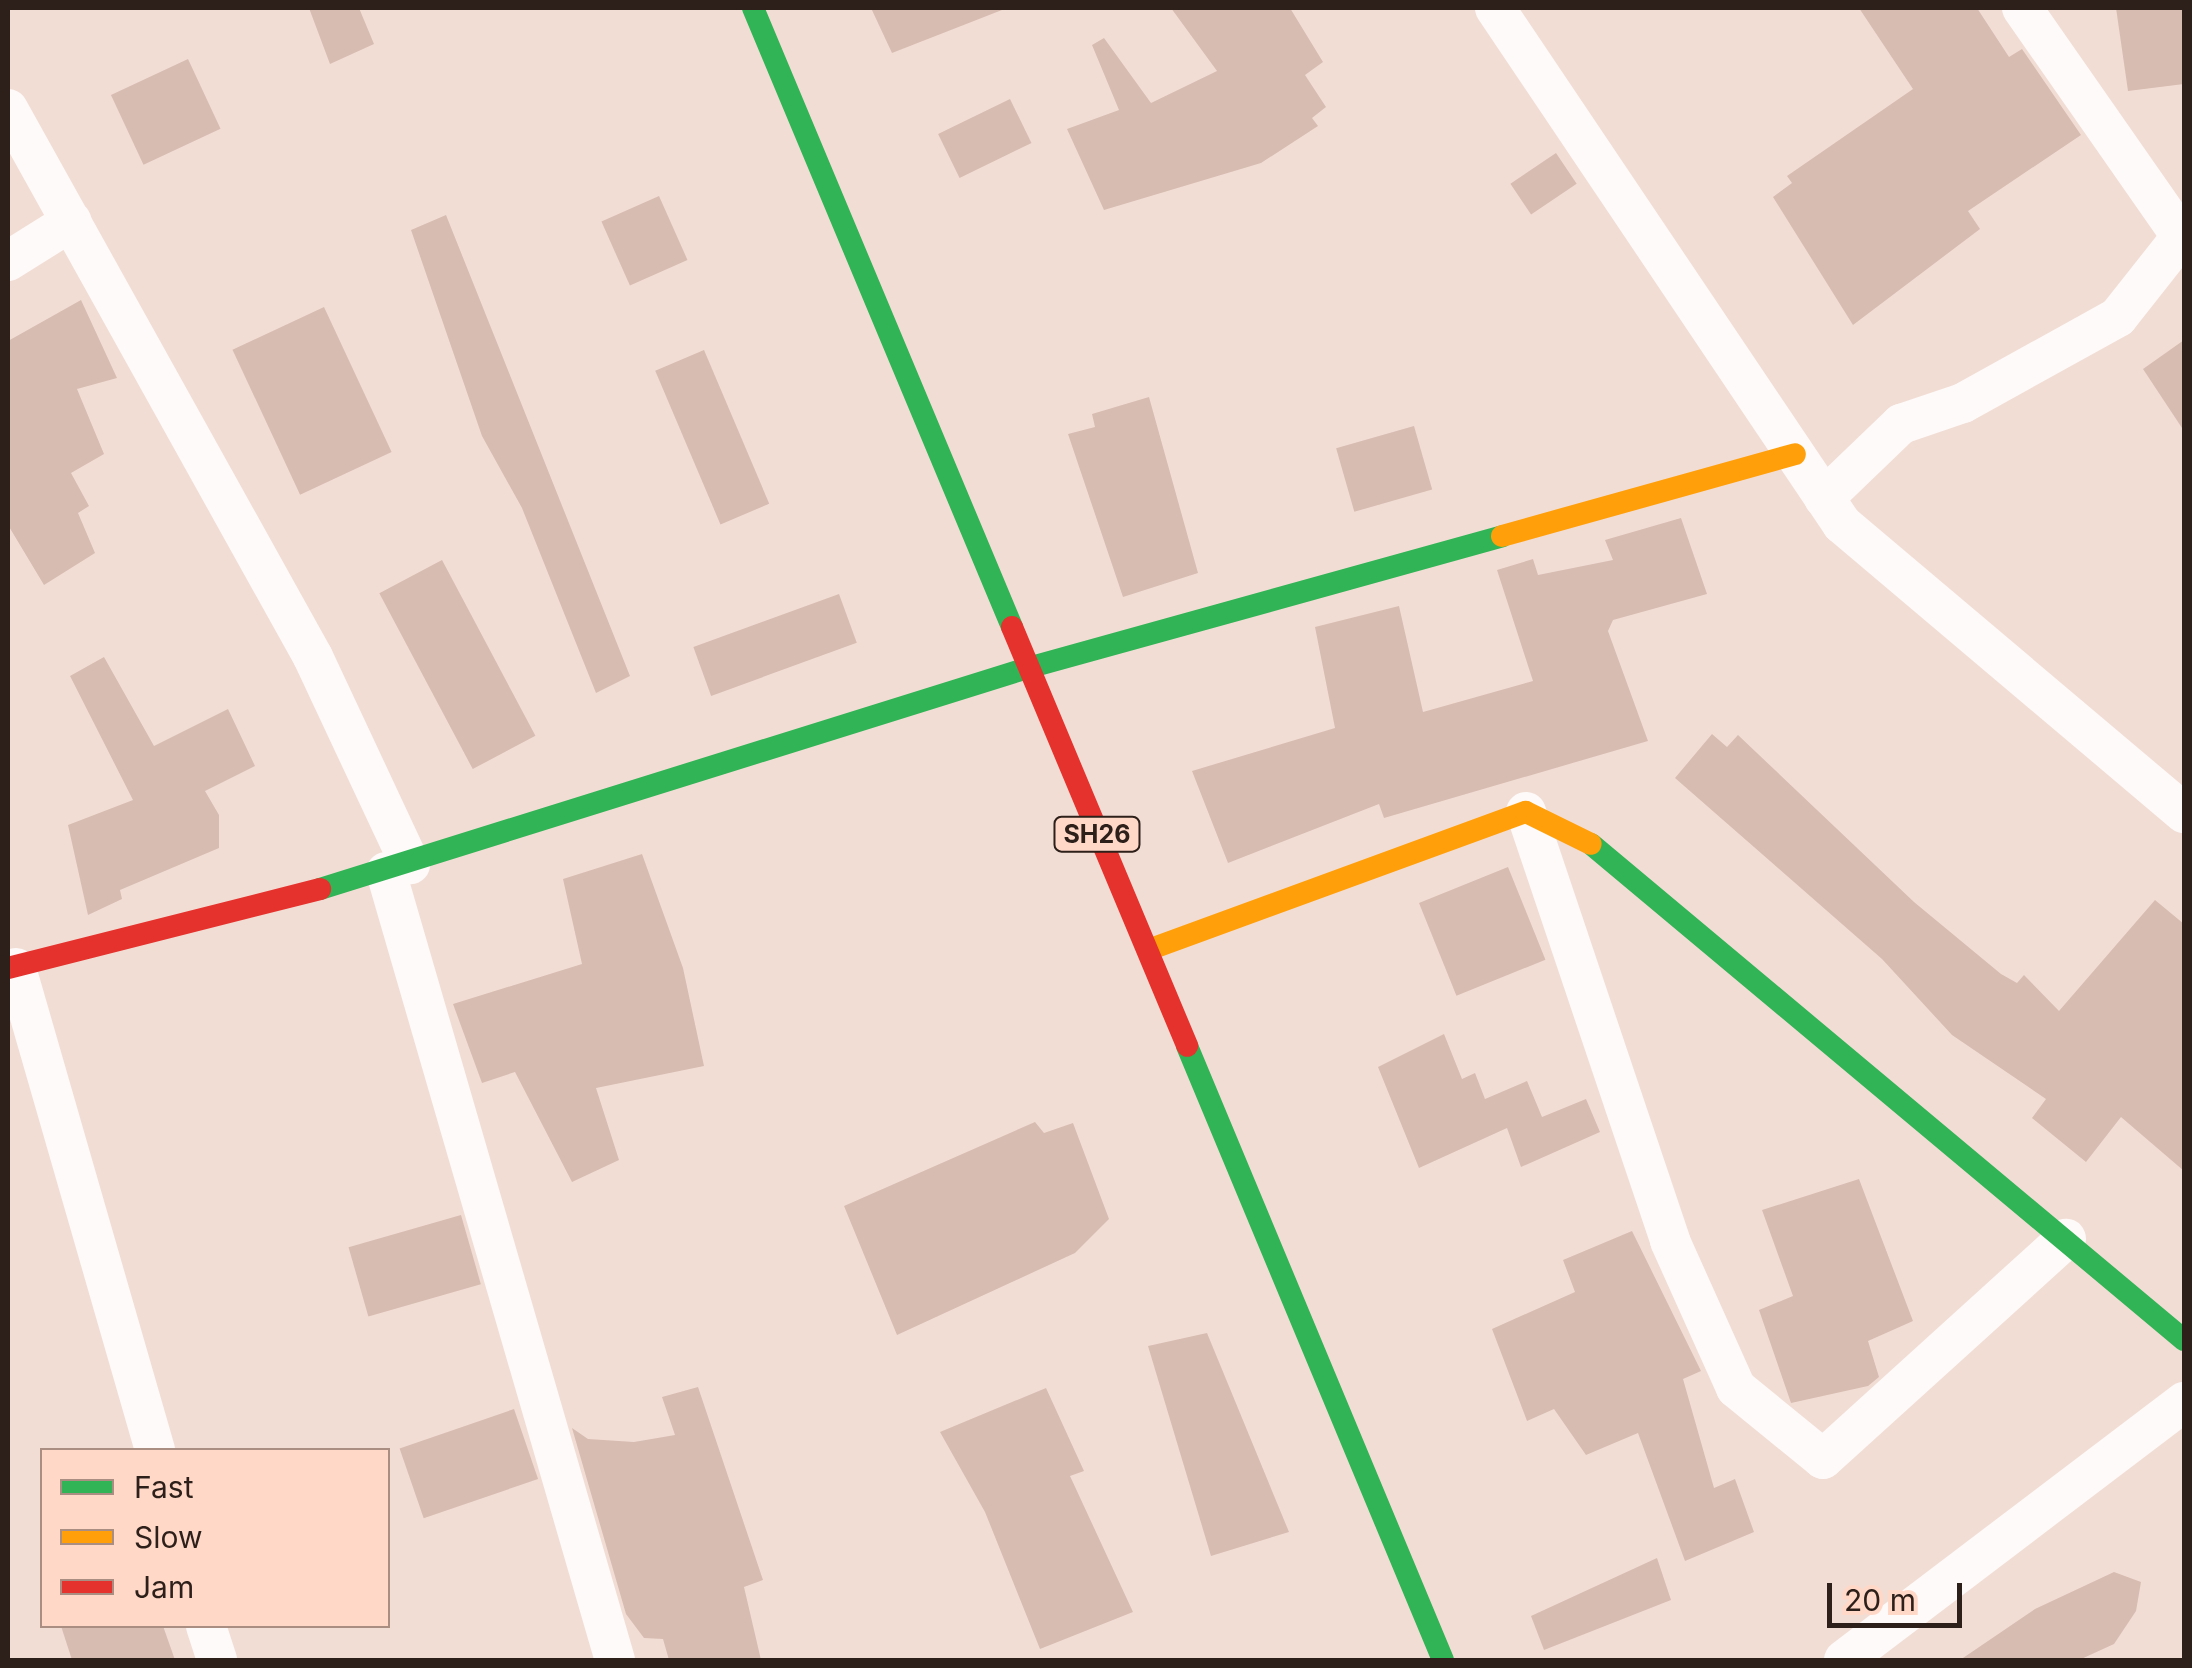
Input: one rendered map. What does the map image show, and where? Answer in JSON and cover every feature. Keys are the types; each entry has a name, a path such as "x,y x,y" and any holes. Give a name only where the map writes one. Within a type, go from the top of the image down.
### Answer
{"street":[{"name":"SH26","path":"753,8 1024,669 1148,950 1443,1660"},
{"path":"1495,8 1842,524 2182,809"},
{"path":"1824,498 1901,424 1996,387 2118,317 2183,238 2022,8"},
{"path":"8,109 314,656 398,868 615,1660"},
{"path":"8,261 72,221"},
{"path":"154,1448 12,968 398,868 1024,669 1794,454"},
{"path":"1526,812 1670,1241 1736,1388 1823,1459 2066,1239"},
{"path":"1148,950 1526,812 1594,844 2184,1340"},
{"path":"1844,1660 2184,1402"},
{"path":"207,1628 217,1660"}],"building":[{"path":"309,8 359,8 374,44 330,64"},
{"path":"871,8 1002,8 1002,10 892,53"},
{"path":"1171,8 1290,8 1323,62 1305,75 1326,107 1312,118 1318,126 1261,163 1104,210 1067,129 1119,110 1092,45 1104,38 1151,103 1217,71"},
{"path":"1859,8 1977,8 2009,57 2022,49 2081,135 1968,211 1980,229 1853,325 1773,197 1792,183 1787,176 1913,89"},
{"path":"2116,8 2184,8 2184,84 2128,91"},
{"path":"188,59 221,129 144,165 111,95"},
{"path":"1010,99 1031,143 960,178 938,134"},
{"path":"1556,153 1577,184 1531,214 1510,184"},
{"path":"659,196 687,260 630,286 601,222"},
{"path":"446,215 630,676 596,693 522,508 482,436 411,230"},
{"path":"81,300 117,378 77,389 104,454 71,473 89,506 78,513 95,553 44,585 8,525 8,341"},
{"path":"324,307 392,452 300,495 232,350"},
{"path":"2184,340 2184,431 2143,369"},
{"path":"704,350 769,504 720,524 655,371"},
{"path":"1149,397 1198,573 1123,597 1068,434 1095,427 1092,414"},
{"path":"1414,426 1432,489 1354,512 1336,448"},
{"path":"1681,518 1707,594 1613,620 1608,631 1648,741 1384,818 1379,804 1228,863 1192,771 1335,728 1315,627 1399,606 1423,712 1533,681 1497,570 1533,559 1538,575 1613,560 1605,540"},
{"path":"442,560 535,736 473,769 379,593"},
{"path":"839,594 857,643 711,696 693,647"},
{"path":"104,657 154,746 228,709 255,766 205,791 219,815 219,848 120,890 122,899 88,915 68,825 133,800 70,676"},
{"path":"1712,734 1727,747 1738,735 1914,902 2001,974 2017,983 2024,975 2059,1011 2155,900 2184,924 2184,1171 2121,1117 2086,1162 2032,1118 2046,1099 1952,1035 1882,959 1675,778"},
{"path":"642,854 683,968 704,1066 596,1088 619,1160 572,1182 515,1072 482,1083 453,1004 582,964 563,879"},
{"path":"1508,867 1545,960 1456,996 1419,903"},
{"path":"1444,1034 1462,1079 1475,1073 1485,1099 1527,1081 1542,1117 1586,1099 1600,1132 1521,1167 1507,1128 1419,1168 1378,1067"},
{"path":"1035,1122 1044,1133 1073,1123 1109,1219 1075,1253 897,1335 844,1206"},
{"path":"1859,1179 1913,1321 1868,1341 1879,1377 1868,1386 1791,1403 1759,1310 1793,1296 1762,1210"},
{"path":"461,1215 481,1284 368,1316 349,1247"},
{"path":"1632,1231 1701,1371 1683,1379 1714,1488 1735,1479 1754,1532 1685,1561 1638,1433 1586,1455 1554,1409 1527,1421 1492,1329 1575,1292 1563,1260"},
{"path":"1207,1333 1289,1532 1211,1556 1148,1346"},
{"path":"698,1387 763,1580 744,1587 761,1660 669,1660 663,1639 644,1638 626,1614 572,1428 588,1439 634,1442 675,1435 662,1397"},
{"path":"1046,1388 1084,1471 1070,1476 1133,1612 1040,1649 985,1512 940,1432"},
{"path":"514,1409 538,1479 424,1518 400,1448"},
{"path":"1657,1558 1671,1600 1544,1650 1531,1616"},
{"path":"2114,1572 2141,1582 2136,1611 2114,1644 2079,1660 1960,1660 2035,1609"},
{"path":"62,1628 164,1628 175,1660 72,1660"}],"traffic: fast":[{"path":"753,8 1012,627"},
{"path":"320,889 1024,669 1502,536"},
{"path":"1591,844 2184,1340"},
{"path":"1187,1046 1443,1660"}],"traffic: slow":[{"path":"1502,536 1795,454"},
{"path":"1148,950 1526,812 1591,844"}],"traffic: jam":[{"path":"1012,627 1187,1046"},
{"path":"8,968 320,889"}]}
